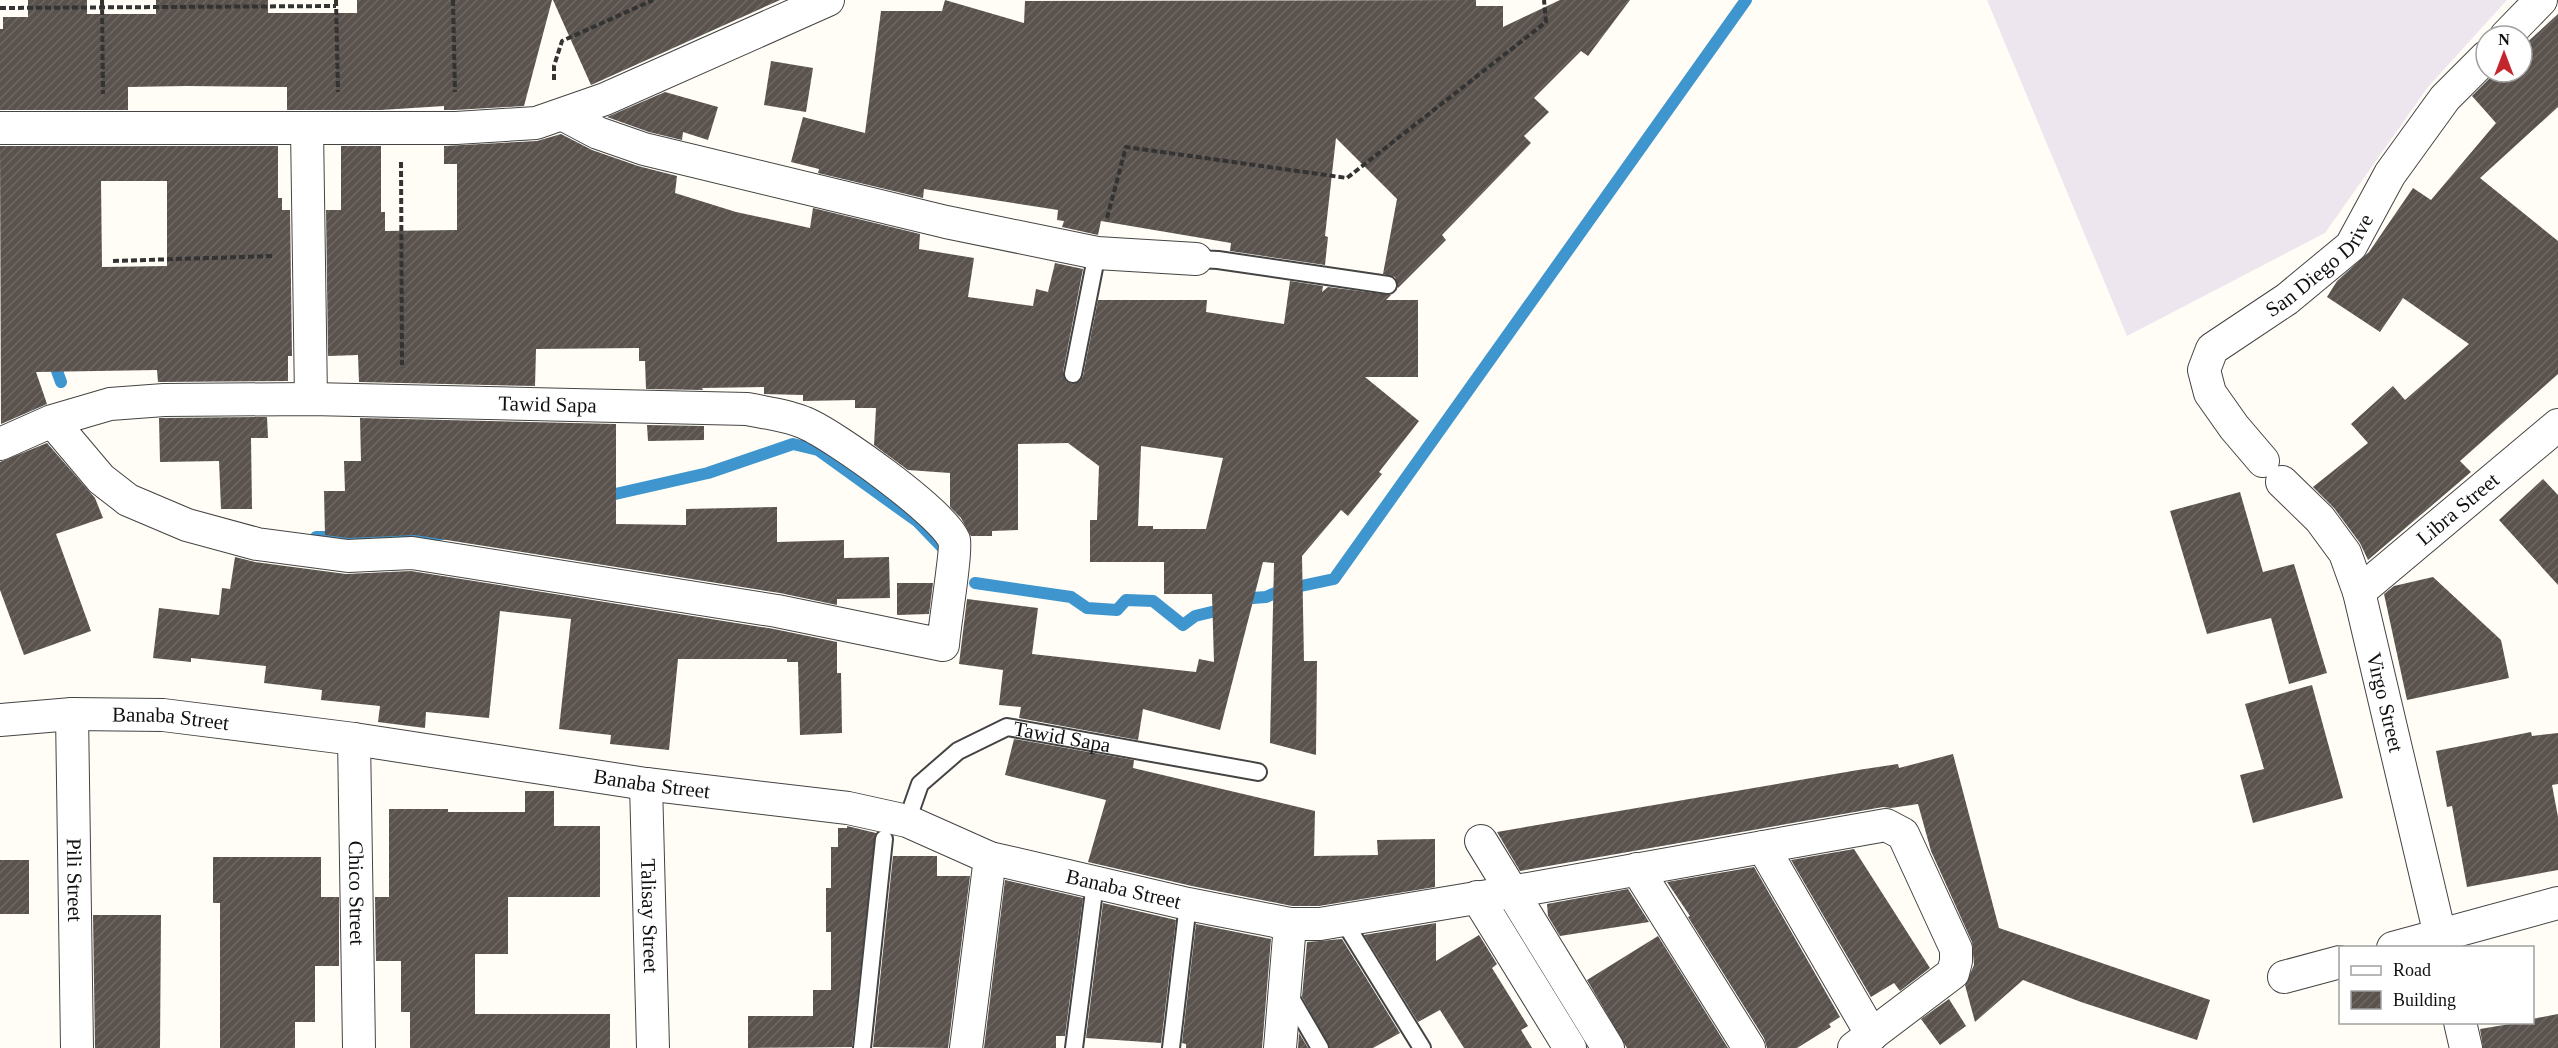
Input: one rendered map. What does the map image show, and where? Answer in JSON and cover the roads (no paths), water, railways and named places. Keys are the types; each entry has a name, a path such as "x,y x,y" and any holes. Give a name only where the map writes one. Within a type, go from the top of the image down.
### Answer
{"street":[{"path":"0,128 456,128 536,123 564,115 828,0"},
{"path":"2518,24 2541,0"},
{"name":"San Diego Drive","path":"2273,471 2234,427 2210,393 2204,370 2212,349 2288,299 2351,246 2390,174 2445,98 2474,69"},
{"path":"564,115 598,133 644,149 946,222 1097,253 1196,259"},
{"path":"306,128 311,399"},
{"name":"Tawid Sapa","path":"0,444 52,421 110,404 164,400 311,399 747,409 803,422 823,432 941,520 954,542 943,645 777,611 412,553 348,556 257,544 187,525 128,500 101,479 52,421"},
{"name":"Libra Street","path":"2359,592 2558,425"},
{"name":"Virgo Street","path":"2273,471 2320,519 2345,553 2359,592 2441,941"},
{"name":"Banaba Street","path":"0,720 72,714 163,716 354,739 646,784 838,807 896,830 990,858 1188,904 1290,924 1320,924 1886,825 1903,834 1956,949 1956,961 1953,973 1863,1041"},
{"name":"Pili Street","path":"72,714 77,1048"},
{"name":"Chico Street","path":"354,739 359,1048"},
{"name":"Talisay Street","path":"646,784 653,1048"},
{"path":"1481,841 1608,1048"},
{"path":"1763,847 1863,1041"},
{"path":"966,1048 990,858"},
{"path":"1637,869 1749,1048"},
{"path":"1477,897 1570,1048"},
{"path":"2407,946 2441,941 2558,903"},
{"path":"1280,1048 1290,924"},
{"path":"2284,976 2339,962"},
{"path":"2460,1024 2466,1048"}],"lane":[{"path":"1073,374 1097,253"},
{"path":"1196,259 1218,260 1388,285"},
{"name":"Tawid Sapa","path":"862,1048 896,830 920,784 957,751 1007,727 1258,772"},
{"path":"1074,1048 1095,883"},
{"path":"1172,1048 1188,904"},
{"path":"1343,920 1422,1048"},
{"path":"1284,987 1320,1048"}],"waterway":[{"path":"975,583 1071,597 1087,608 1117,610 1126,600 1153,601 1183,625 1195,616 1220,610 1240,599 1266,597 1282,590 1334,579 1746,0"},
{"path":"52,357 61,382"},
{"path":"602,497 708,473 793,444 818,450 918,522 943,548"},
{"path":"316,537 425,537 442,534"}]}
